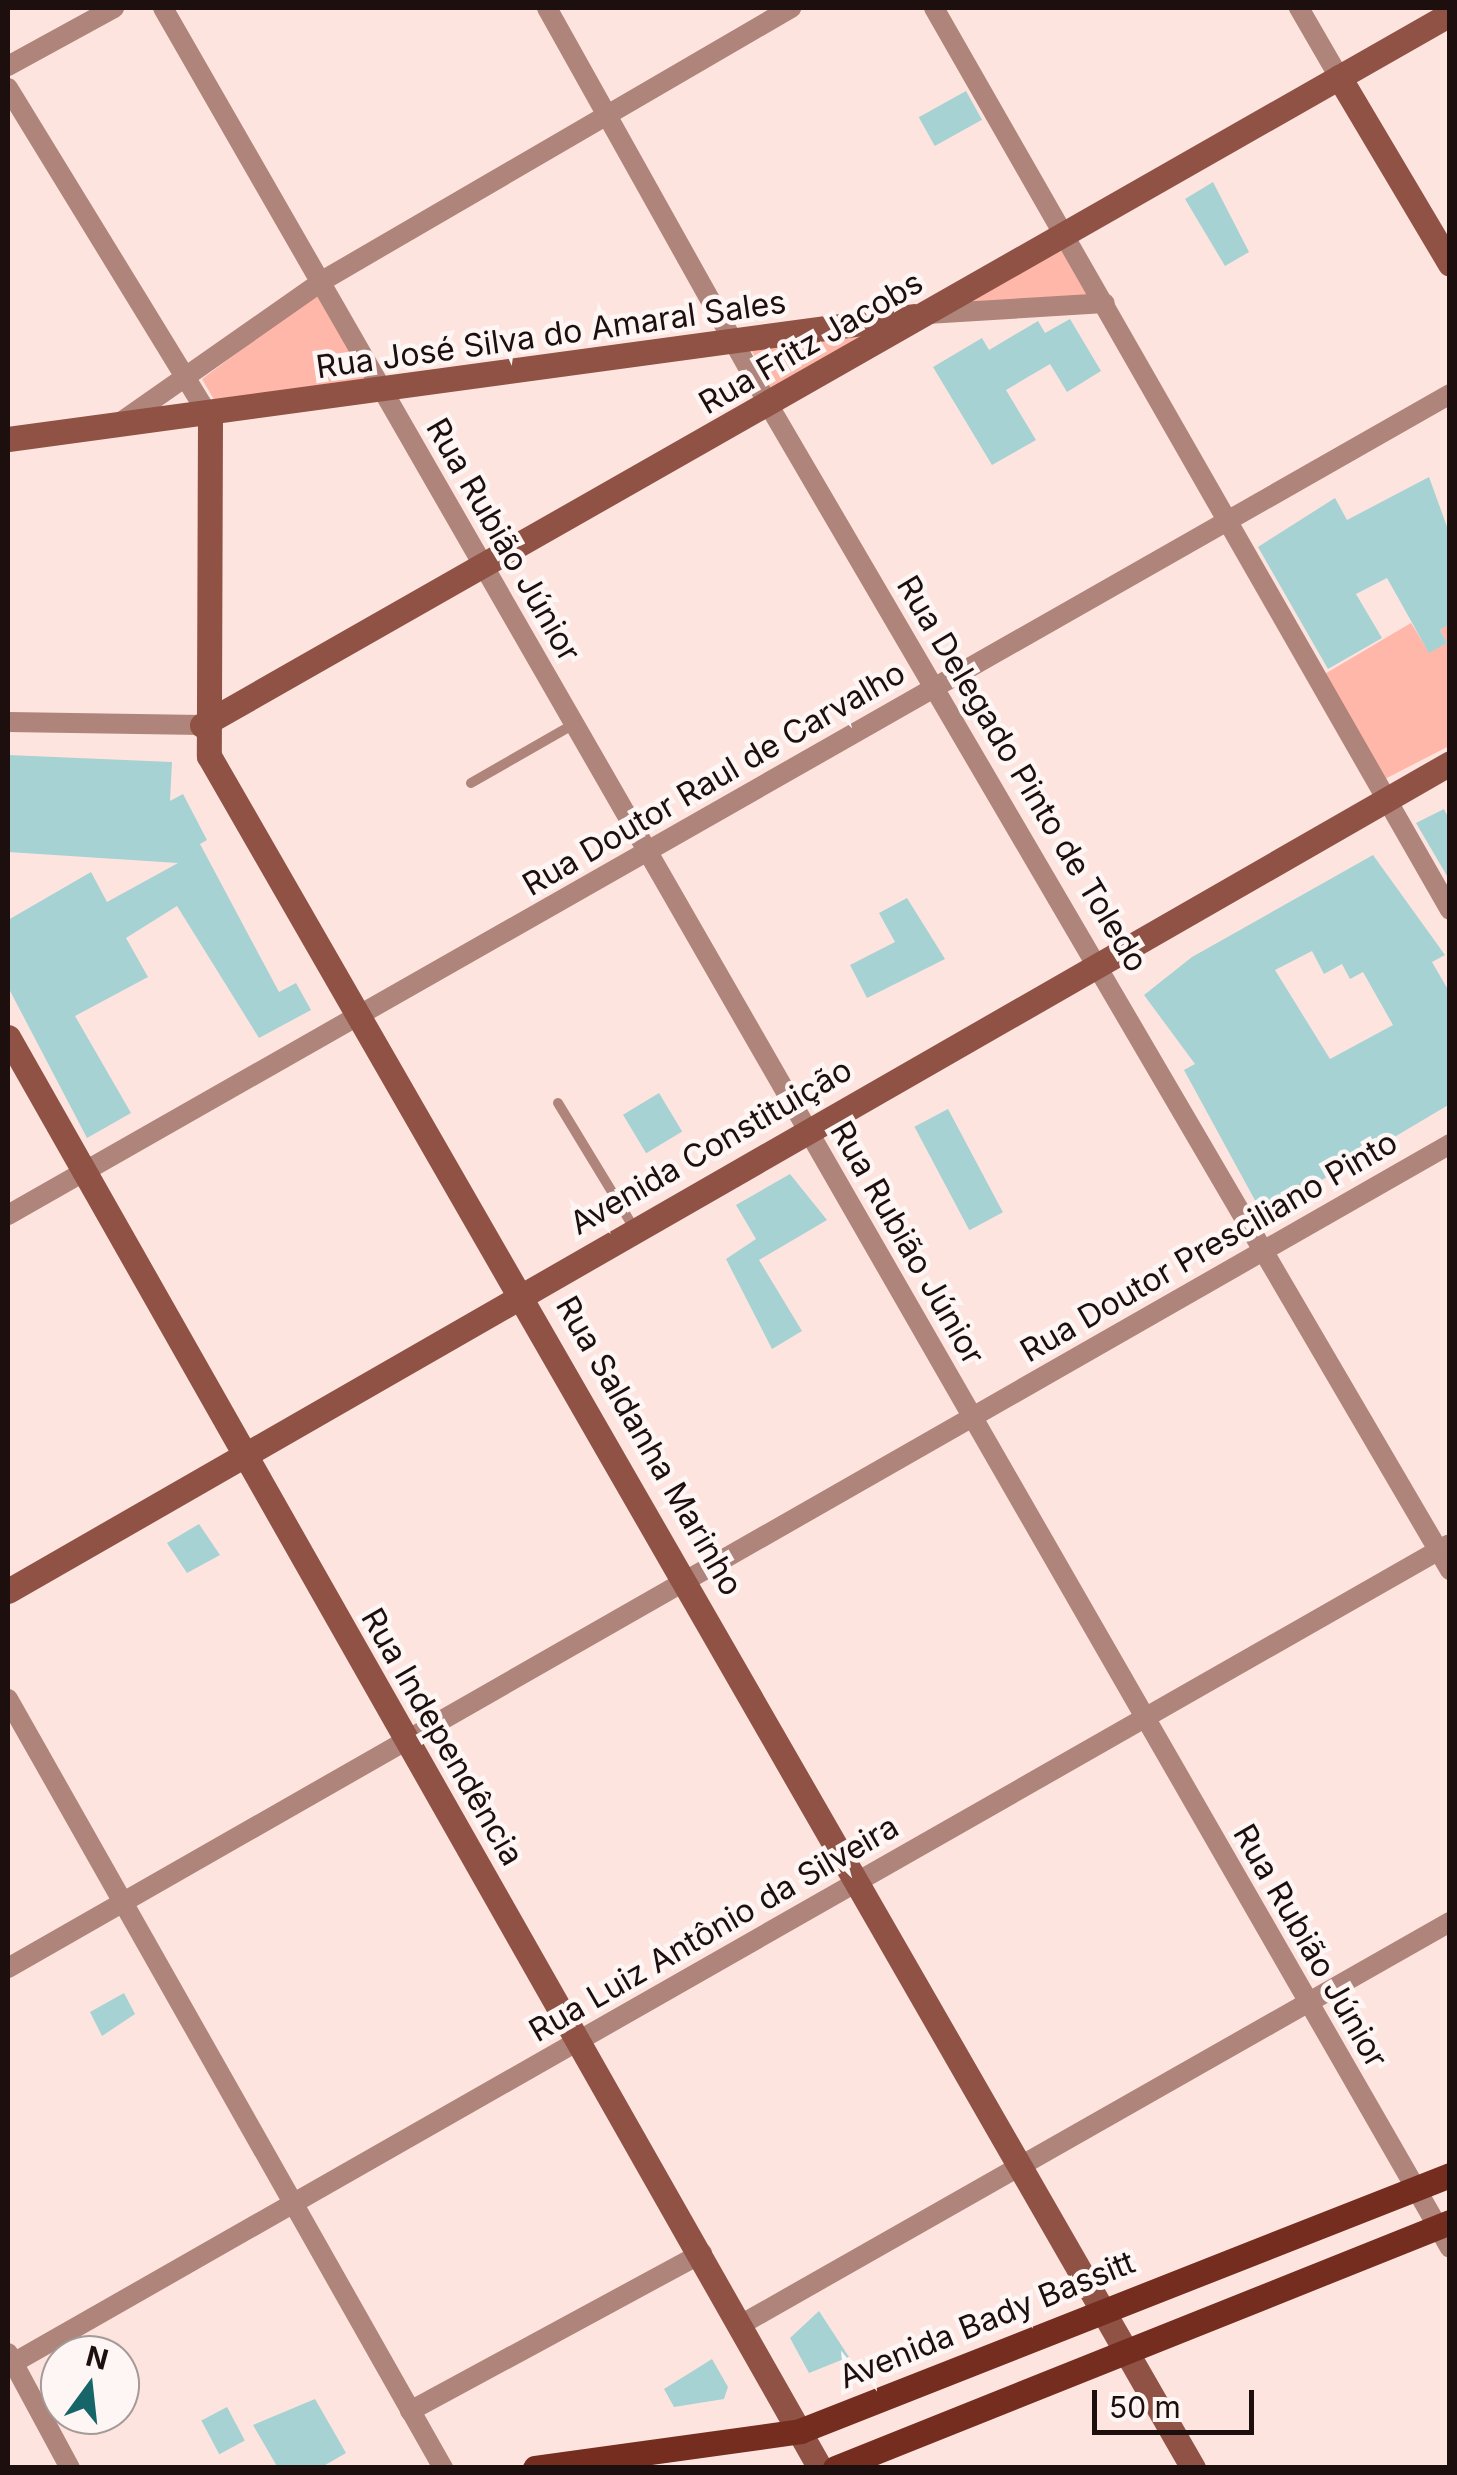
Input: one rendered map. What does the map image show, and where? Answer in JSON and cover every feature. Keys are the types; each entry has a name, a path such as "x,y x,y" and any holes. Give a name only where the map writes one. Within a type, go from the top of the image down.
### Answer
{"main road":[{"name":"Avenida Bady Bassitt","path":"535,2468 800,2431 1100,2308 1450,2175"},
{"path":"835,2468 1446,2232"}],"street":[{"path":"8,66 114,8"},
{"name":"Rua Rubião Júnior","path":"163,8 1415,2190 1446,2232"},
{"name":"Rua Delegado Pinto de Toledo","path":"547,8 768,404 1444,1547 1450,1570"},
{"path":"116,426 322,281 607,111 791,8"},
{"path":"934,8 1450,910"},
{"path":"1300,8 1450,264"},
{"name":"Rua Fritz Jacobs","path":"202,726 486,568 1450,14"},
{"path":"8,88 182,381 210,418"},
{"name":"Rua José Silva do Amaral Sales","path":"8,439 210,418 732,339 927,314 1105,304"},
{"name":"Rua Doutor Raul de Carvalho","path":"8,1215 1450,394"},
{"name":"Rua Saldanha Marinho","path":"210,418 202,726 209,756 524,1292 1193,2468"},
{"path":"8,722 202,726"},
{"name":"Avenida Constituição","path":"8,1591 242,1452 1450,764"},
{"name":"Rua Independência","path":"8,1037 578,2042 702,2253 820,2468"},
{"name":"Rua Doutor Presciliano Pinto","path":"8,1968 1450,1144"},
{"name":"Rua Luiz Antônio da Silveira","path":"10,2360 294,2204 1444,1547"},
{"path":"8,1699 120,1904 443,2468"},
{"path":"742,2324 1024,2172 1450,1922"},
{"path":"410,2411 702,2253"},
{"path":"10,2360 70,2468"}],"lane":[{"path":"471,783 575,723"},
{"path":"558,1102 634,1229"}],"shaded area":[{"path":"1065,241 1099,300 951,308"},
{"path":"321,291 367,383 216,403 202,379"},
{"path":"904,324 774,394 749,345"},
{"path":"1411,623 1429,652 1447,643 1440,630 1449,624 1449,746 1383,780 1323,675"}],"building":[{"path":"966,91 982,120 935,146 919,117"},
{"path":"1213,182 1249,252 1225,266 1185,199"},
{"path":"1070,319 1101,371 1067,392 1050,364 1006,390 1036,440 992,465 933,367 982,338 989,350 1038,321 1045,333"},
{"path":"1429,477 1450,535 1450,624 1440,630 1447,643 1429,653 1387,578 1356,594 1382,638 1328,669 1258,547 1335,498 1347,520"},
{"path":"8,755 172,762 170,801 183,794 207,840 200,844 279,992 296,983 311,1010 259,1038 177,906 126,938 148,977 75,1016 131,1113 87,1138 8,987 8,920 91,872 107,902 178,863 8,852"},
{"path":"1444,809 1450,821 1450,881 1416,823"},
{"path":"1373,855 1445,955 1432,962 1450,993 1450,1104 1263,1215 1184,1070 1195,1064 1144,995 1192,957","holes":["1312,951 1324,974 1342,964 1350,979 1363,972 1393,1025 1330,1059 1275,970"]},
{"path":"907,898 945,959 867,998 850,965 895,942 879,913"},
{"path":"659,1093 682,1132 646,1153 623,1115"},
{"path":"948,1109 1003,1212 969,1230 914,1127"},
{"path":"790,1174 827,1220 759,1260 802,1331 772,1349 726,1259 756,1239 736,1205"},
{"path":"199,1524 220,1555 187,1573 167,1543"},
{"path":"124,1993 135,2014 102,2036 90,2012"},
{"path":"819,2311 849,2357 809,2373 790,2338"},
{"path":"712,2359 728,2387 724,2399 674,2407 664,2389"},
{"path":"315,2399 346,2453 320,2468 278,2468 253,2425"},
{"path":"227,2407 245,2441 219,2454 201,2421"}]}
